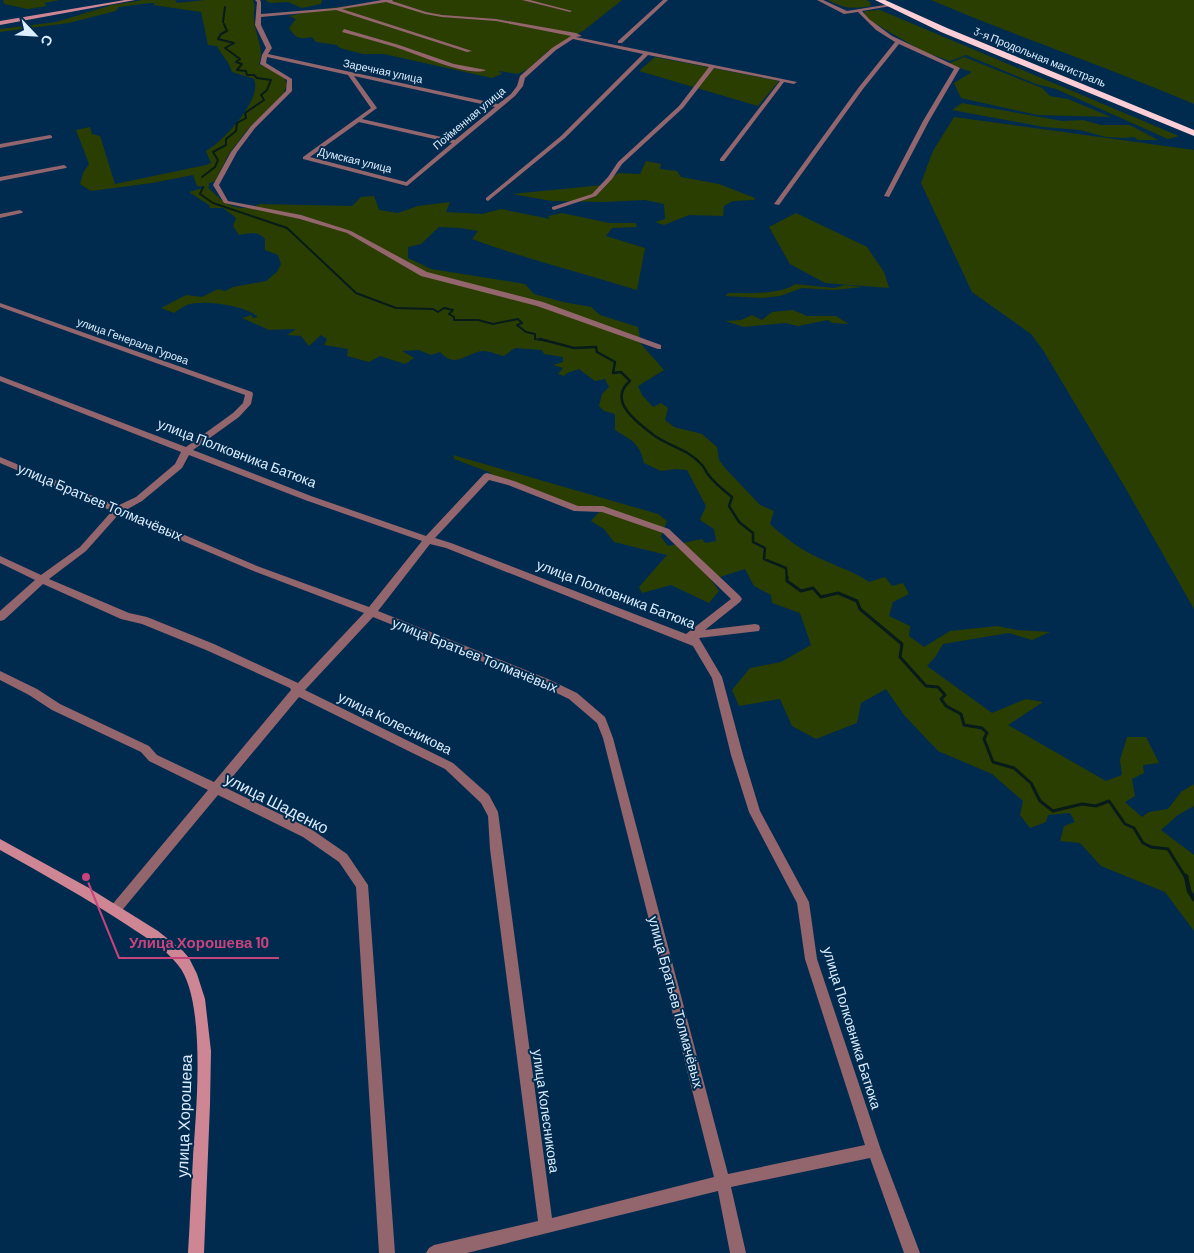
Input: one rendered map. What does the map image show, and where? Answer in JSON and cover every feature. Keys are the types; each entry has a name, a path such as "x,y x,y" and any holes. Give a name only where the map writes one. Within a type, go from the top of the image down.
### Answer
{"highway":[{"name":"3-я Продольная магистраль","path":"878,0 892,2 1194,125"},
{"name":"3-я Продольная магистраль","path":"892,2 944,30 1194,133"}],"main road":[{"path":"0,22 120,0"},
{"path":"0,22 133,0"},
{"name":"улица Хорошева","path":"0,844 115,910 162,941 185,963 196,990 201,1019 205,1092 196,1253"}],"street":[{"path":"257,0 259,2 258,25 269,48 263,61 265,66 290,80 289,91 253,127 225,168 216,185 226,202 300,217 348,232 424,274 540,304 658,347"},
{"path":"259,16 336,9 391,0"},
{"path":"524,0 570,11"},
{"path":"620,42 666,0"},
{"path":"819,0 843,12 859,11 892,2"},
{"path":"387,1 442,16 496,20 575,36 647,54 794,82"},
{"path":"336,9 469,50"},
{"path":"859,11 863,18 898,42 957,68 887,196"},
{"path":"344,32 405,49 428,59 460,68 484,70"},
{"path":"575,36 587,35"},
{"path":"417,40 423,36"},
{"name":"Пойменная улица","path":"407,184 520,86 522,77 554,49 575,36"},
{"path":"777,204 898,42"},
{"path":"405,49 411,45"},
{"path":"488,199 563,137 647,54"},
{"name":"Заречная улица","path":"265,55 498,106"},
{"path":"554,208 594,195 610,178 620,163 681,107 712,67"},
{"name":"Думская улица","path":"350,74 374,108 305,158 407,184"},
{"path":"722,160 783,80"},
{"path":"358,120 455,142"},
{"path":"0,146 50,137"},
{"path":"0,180 64,167"},
{"path":"0,216 20,212"},
{"name":"улица Генерала Гурова","path":"0,305 249,394 247,404 236,415 186,451"},
{"name":"улица Полковника Батюка","path":"0,378 308,498 428,540 448,545 694,639 716,677 755,812 803,902 812,959 874,1150 912,1253"},
{"path":"0,617 41,580 83,549 118,510 139,499 178,466 186,451"},
{"name":"улица Братьев Толмачёвых","path":"0,460 254,568 371,612 544,682 573,696 601,720 608,738 723,1182 738,1253"},
{"path":"115,910 297,691 371,612 428,540 487,476 511,483 577,509 603,509 666,531 737,599 694,639"},
{"name":"улица Колесникова","path":"0,559 41,580 119,612 133,620 143,620 210,647 294,685 297,691 449,766 485,800 494,816 496,849 546,1227"},
{"path":"694,639 755,628"},
{"name":"улица Шаденко","path":"0,675 33,692 56,707 145,749 153,758 307,833 343,858 362,885 387,1253"},
{"path":"434,1253 723,1182 874,1150"}],"green space":[{"path":"3,0 60,0 44,3 47,6 28,9 4,4"},
{"path":"143,0 175,0 177,3 205,0 253,0 255,26 261,53 259,64 284,77 287,85 283,94 247,130 229,154 215,181 208,184 210,185 208,187 219,198 231,206 245,208 260,204 352,206 361,197 374,196 379,210 398,213 418,206 450,202 446,212 482,214 501,209 550,219 548,216 562,213 609,223 636,223 637,227 612,228 606,236 645,248 637,290 472,239 478,231 460,228 439,227 421,244 408,247 408,258 431,269 525,284 534,294 591,307 600,315 638,327 641,344 664,370 638,386 642,395 653,407 661,403 668,408 665,420 674,427 702,434 717,447 719,460 725,468 760,505 774,511 770,524 793,543 812,555 869,582 885,577 892,586 903,583 909,594 893,602 889,616 910,626 909,636 924,647 950,631 997,626 1017,630 1050,632 1032,640 1009,633 943,644 927,666 992,713 1026,699 1043,702 1008,725 1106,781 1122,775 1120,760 1127,737 1146,737 1159,763 1143,765 1144,773 1132,779 1135,796 1125,802 1142,817 1149,812 1168,809 1181,792 1194,784 1194,806 1178,815 1161,830 1194,855 1194,931 1165,892 1101,866 1080,843 1060,841 1064,826 1075,822 1070,813 1048,815 1046,822 1030,828 1020,815 1023,801 992,774 938,751 904,715 886,689 861,703 857,723 816,739 792,726 780,699 739,706 732,690 750,668 781,662 811,645 800,613 772,603 771,595 754,586 745,569 711,580 719,591 709,603 671,585 642,593 639,587 667,555 614,542 604,529 591,521 600,511 577,509 496,479 489,472 454,459 453,455 658,514 667,521 661,537 668,546 702,539 705,543 716,541 714,529 700,520 706,506 687,470 661,471 644,463 637,446 615,430 615,414 604,411 599,406 602,394 609,387 605,379 595,381 579,369 564,376 558,374 563,368 553,365 563,362 563,357 544,354 542,350 515,348 504,356 484,351 456,360 451,360 440,352 431,355 419,350 402,351 414,358 405,364 380,356 369,362 347,356 348,349 324,345 327,339 321,335 309,346 301,336 287,335 296,329 269,330 242,318 251,315 253,318 258,317 235,307 214,303 194,303 174,313 161,308 186,295 202,297 218,289 225,291 233,287 266,281 277,272 281,264 278,255 265,250 265,239 262,236 250,233 239,235 233,226 236,218 223,208 210,208 209,205 189,192 206,187 197,186 193,175 152,183 91,191 80,184 83,173 89,164 76,130 90,127 92,134 100,136 115,184 206,165 211,163 206,151 231,130 247,108 253,97 254,79 232,72 217,46 208,45 201,12 153,5 155,3 119,7 116,11 68,23 0,32 0,29 56,22 112,5"},
{"path":"265,0 322,0 321,4 302,8 288,2 270,3"},
{"path":"396,0 622,0 583,31 547,52 528,69 518,74 499,71 502,74 492,78 384,54 363,54 340,48 337,45 316,42 312,37 299,37 289,28 296,19 289,16 315,10"},
{"path":"828,0 866,0 870,2 871,6 849,8"},
{"path":"931,0 1194,0 1194,104 997,27"},
{"path":"880,10 1179,136 1168,139 1056,89 1036,84 966,55 950,61 924,52 867,19 864,13 865,11"},
{"path":"655,57 779,81 758,106 639,71"},
{"path":"964,57 1042,88 1050,96 1068,99 1111,117 1037,115 961,98 954,83 972,72 948,64"},
{"path":"962,103 1062,121 1083,120 1101,125 1130,125 1158,140 1138,140 1134,137 1106,137 1080,130 1044,127 952,110"},
{"path":"954,117 1194,150 1194,609 1126,489 1043,350 1031,334 972,292 921,183 933,151"},
{"path":"646,161 661,164 660,169 677,171 681,177 719,184 755,198 754,200 733,201 724,206 723,216 689,215 664,225 655,222 665,219 664,204 645,200 604,202 552,201 512,194 603,185 618,173 640,174"},
{"path":"796,213 867,247 884,272 889,288 825,283 790,264 769,227"},
{"path":"795,284 834,288 845,285 863,287 834,290 802,288 780,296 761,298 725,296 729,293 773,292 789,288"},
{"path":"793,310 807,316 836,316 849,324 832,323 828,320 798,326 785,323 744,327 725,321 741,320 752,315 762,320 772,312"}],"waterway":[{"path":"223,22 225,7"},
{"path":"202,177 215,167 218,160 213,152 226,145 226,139 236,131 237,123 246,118 245,113 264,100 261,95 267,90 271,80 257,78 254,75 247,75 246,71 237,70 242,64 236,62 240,59 225,48 234,43 218,39 221,34 227,31 224,24"},
{"path":"203,187 200,194 213,203 287,228 356,293 396,308 433,309 438,312 444,308 453,310 449,314 454,317 454,320 478,320 493,324 518,319 522,323 517,325 526,332 535,334 535,339 547,341"},
{"path":"540,339 547,341"},
{"path":"547,341 574,348 596,347 597,352 615,362 613,373 621,372 630,381 624,389 622,396 623,404 628,412 655,436 691,455 702,465 713,480 732,497 729,506 739,522 753,533 753,542 765,548 764,559 786,568 787,579"},
{"path":"787,579 787,581 801,591 813,588 821,597 838,593 857,601 860,609 902,644 900,657 926,686 938,687 945,695 941,699 946,706 961,714 964,725 982,728 987,733 984,739 993,762 1014,768 1031,783 1040,801 1053,811 1082,804 1096,806 1109,801 1125,824 1134,828 1143,843 1151,847 1168,849 1186,878"},
{"path":"1186,876 1189,891 1194,899"}],"place":[{"name":"Улица Хорошева 10","path":"86,877"}]}
